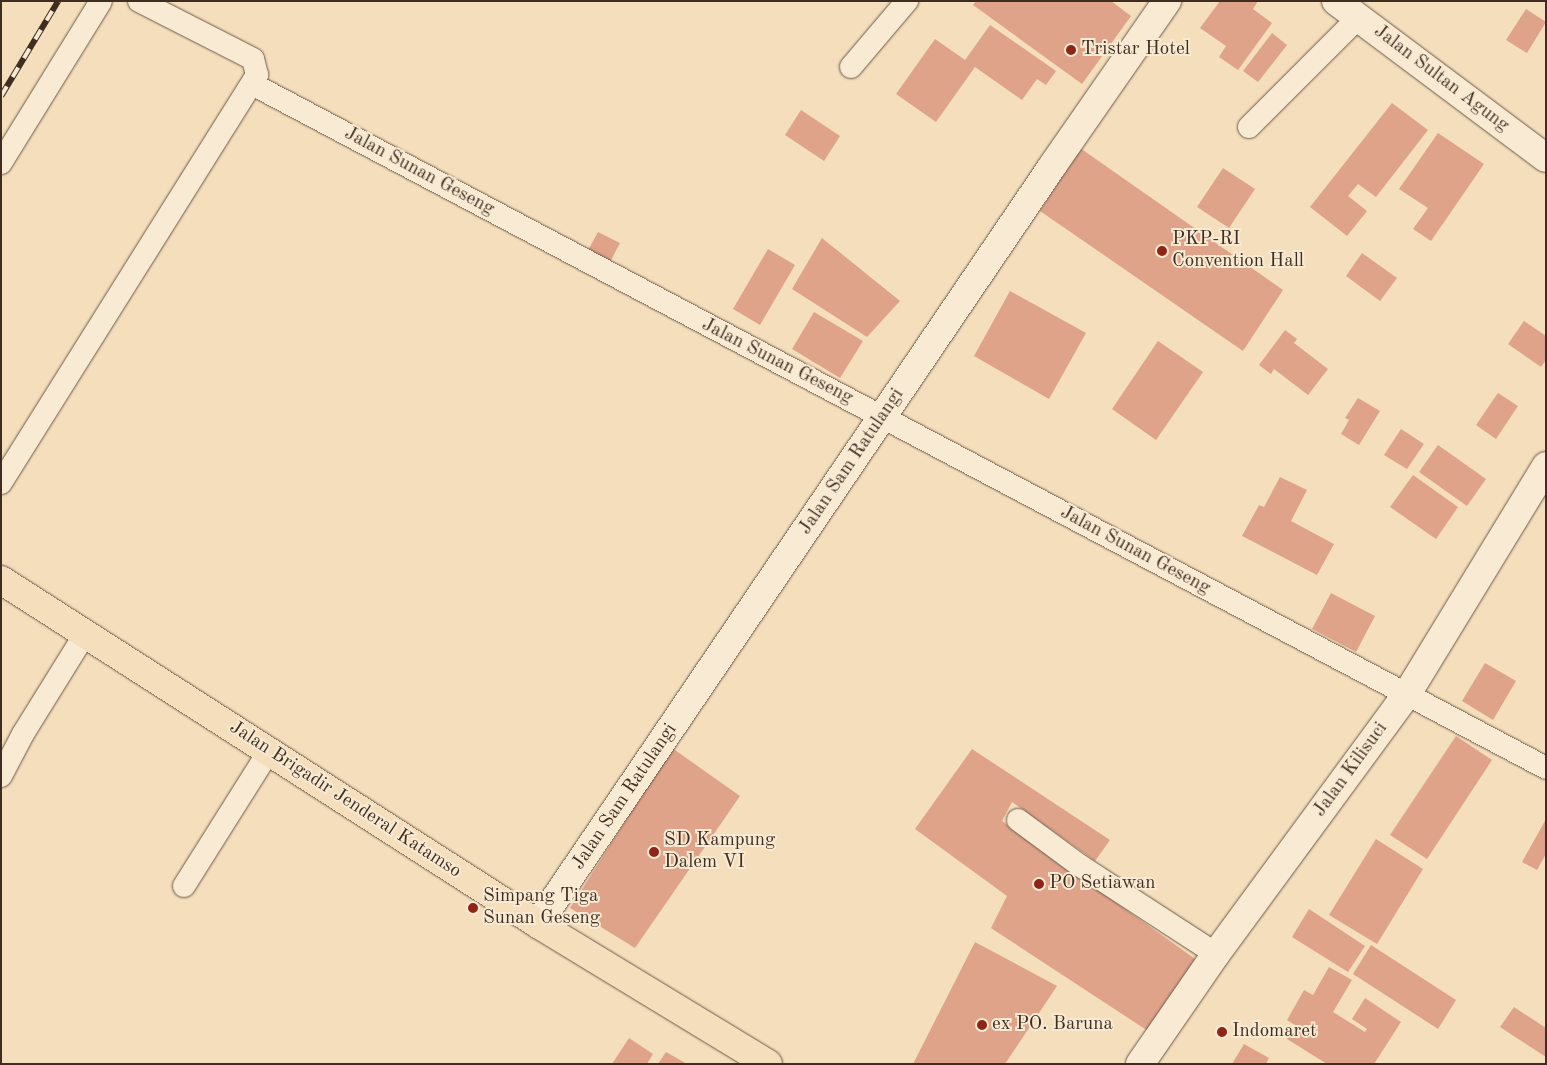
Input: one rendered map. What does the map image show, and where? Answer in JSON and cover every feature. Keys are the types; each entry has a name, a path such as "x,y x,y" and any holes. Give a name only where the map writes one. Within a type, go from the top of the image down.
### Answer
{"main road":[{"name":"Jalan Brigadir Jenderal Katamso","path":"1,580 538,924 768,1064"}],"street":[{"path":"1,163 101,1"},
{"path":"1,482 254,84 257,69 253,59 139,1"},
{"path":"851,66 907,1"},
{"name":"Jalan Sam Ratulangi","path":"538,924 1167,1"},
{"name":"Jalan Sultan Agung","path":"1336,1 1546,158"},
{"path":"1248,127 1358,18"},
{"name":"Jalan Sunan Geseng","path":"254,84 1546,768"},
{"name":"Jalan Kilisuci","path":"1140,1064 1216,954 1407,694 1546,466"},
{"path":"1,776 23,734 85,634"},
{"path":"184,886 269,751"},
{"path":"1018,820 1079,865 1216,954"}],"building":[{"name":"Tristar Hotel","path":"976,1 1111,1 1131,16 1082,84 973,5"},
{"path":"1220,1 1258,1 1253,9 1272,23 1238,70 1219,57 1226,46 1200,28"},
{"path":"1526,9 1546,22 1527,53 1506,40"},
{"path":"990,25 1056,71 1046,85 1037,79 1022,100 975,67 936,122 896,94 935,39 965,60"},
{"path":"1272,33 1287,45 1258,82 1243,71"},
{"path":"1392,103 1428,130 1376,197 1358,184 1348,196 1367,211 1347,236 1310,207"},
{"path":"801,110 840,136 824,161 785,135"},
{"path":"1438,133 1484,164 1431,241 1413,229 1428,208 1399,189"},
{"name":"PKP-RI Convention Hall","path":"1080,148 1283,290 1243,351 1040,211"},
{"path":"1223,168 1255,189 1229,228 1197,207"},
{"path":"598,232 620,243 608,266 586,254"},
{"path":"822,238 900,301 867,337 792,289"},
{"path":"768,249 795,265 760,325 733,309"},
{"path":"1362,253 1397,278 1380,301 1346,276"},
{"path":"1010,291 1086,333 1049,399 974,356"},
{"path":"814,312 863,341 840,378 792,349"},
{"path":"1524,321 1546,336 1546,360 1541,367 1508,344"},
{"path":"1285,330 1297,339 1294,343 1328,369 1308,395 1274,369 1271,374 1259,365"},
{"path":"1158,341 1203,372 1156,440 1112,409"},
{"path":"1498,393 1518,406 1496,439 1476,425"},
{"path":"1358,398 1380,411 1359,445 1341,434 1349,420 1345,418"},
{"path":"1401,429 1424,444 1407,469 1384,455"},
{"path":"1438,445 1486,479 1467,506 1419,472"},
{"path":"1413,475 1458,507 1436,539 1390,507"},
{"path":"1280,477 1307,490 1291,521 1334,544 1317,575 1242,536 1259,505 1264,507"},
{"path":"1331,593 1375,616 1356,652 1312,629"},
{"path":"1485,663 1516,681 1493,720 1462,701"},
{"path":"1456,736 1492,760 1427,859 1390,835"},
{"name":"SD Kampung Dalem VI","path":"672,748 740,796 635,948 570,908"},
{"name":"PO Setiawan","path":"972,749 1110,840 1095,861 1012,802 1002,821 1198,961 1148,1031 991,928 1007,896 915,829"},
{"path":"1546,819 1546,854 1537,870 1522,862"},
{"path":"1376,839 1423,869 1377,944 1329,915"},
{"path":"1309,909 1365,946 1348,972 1292,937"},
{"name":"ex PO. Baruna","path":"975,942 1057,986 1005,1064 913,1064"},
{"path":"1371,945 1456,1000 1438,1029 1353,974"},
{"path":"1329,967 1352,980 1333,1012 1365,1032 1367,1029 1352,1019 1365,998 1401,1022 1374,1064 1327,1064 1287,1039 1295,1025 1287,1020 1304,990 1313,995"},
{"path":"1514,1007 1546,1028 1546,1057 1500,1027"},
{"path":"629,1038 653,1054 647,1064 612,1064"},
{"path":"1244,1044 1269,1058 1266,1064 1232,1064"},
{"path":"666,1052 687,1064 658,1064"}],"railway":[{"path":"1,96 58,1"}],"place":[{"name":"Tristar Hotel","path":"1071,50"},
{"name":"PKP-RI Convention Hall","path":"1162,251"},
{"name":"SD Kampung Dalem VI","path":"654,852"},
{"name":"PO Setiawan","path":"1039,884"},
{"name":"Simpang Tiga Sunan Geseng","path":"473,908"},
{"name":"ex PO. Baruna","path":"982,1025"},
{"name":"Indomaret","path":"1222,1032"}]}
